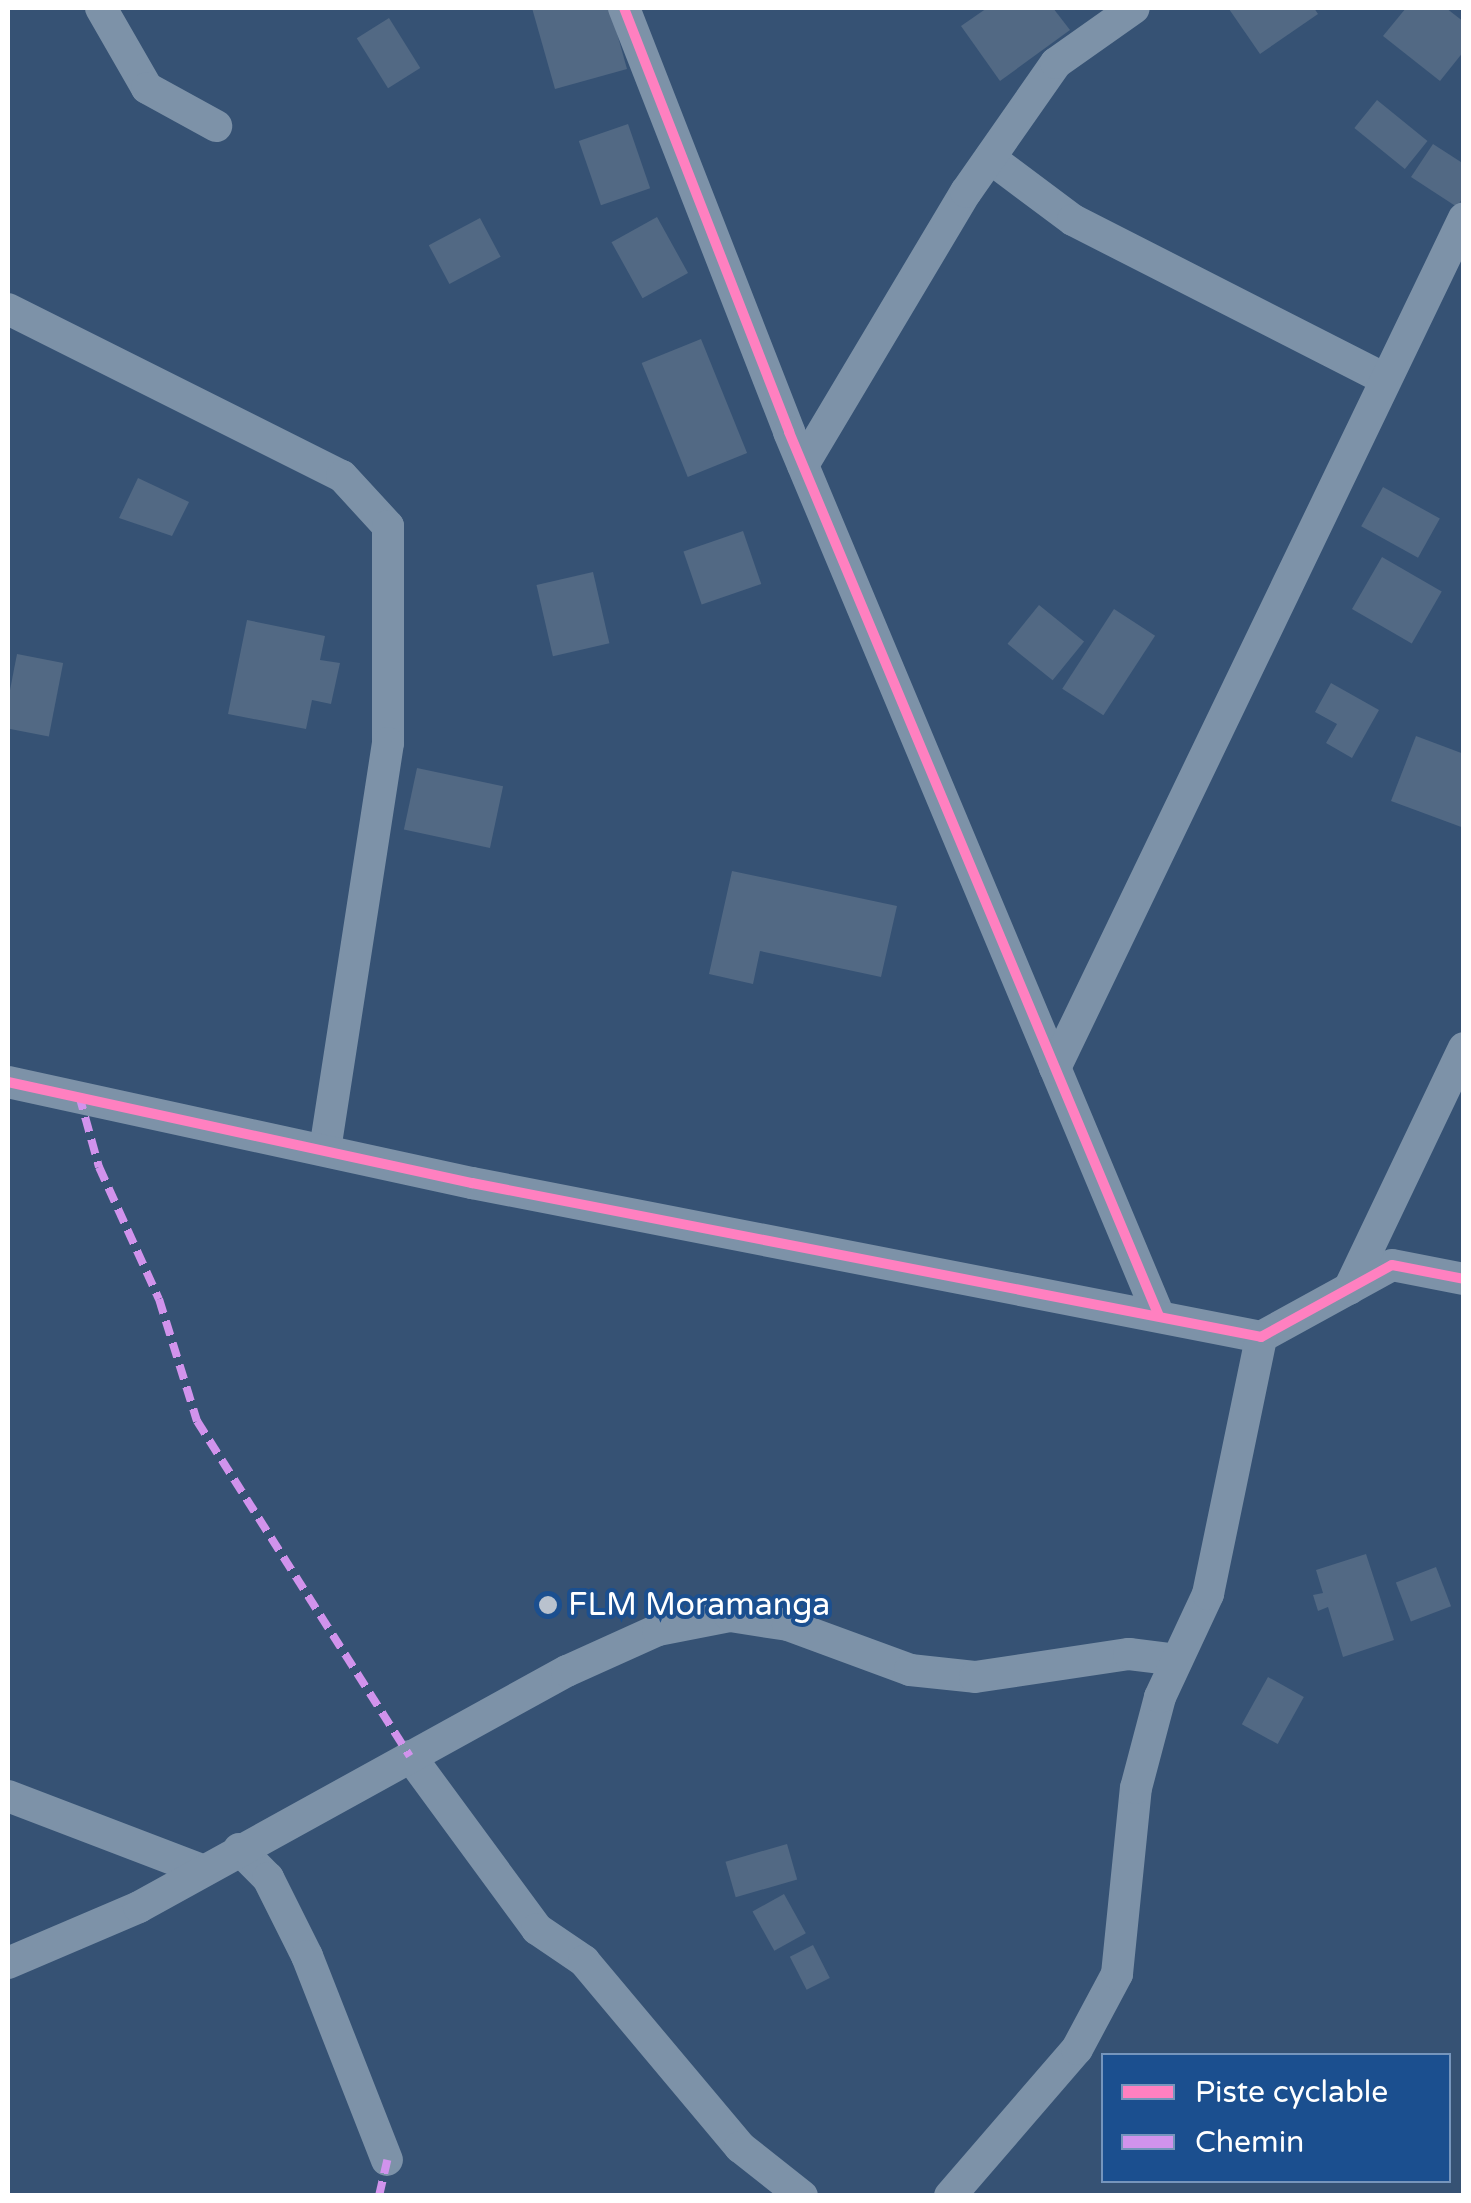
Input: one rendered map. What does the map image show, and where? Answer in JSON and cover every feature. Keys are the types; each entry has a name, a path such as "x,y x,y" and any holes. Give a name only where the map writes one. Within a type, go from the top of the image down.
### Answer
{"street":[{"path":"102,8 147,88 216,126"},
{"path":"624,8 803,465 1159,1316"},
{"path":"803,465 990,158 1056,63 1134,8"},
{"path":"990,158 1073,220 1383,378"},
{"path":"1055,1068 1383,378 1464,218"},
{"path":"8,310 342,476 388,526 388,743 324,1148"},
{"path":"1350,1288 1464,1048"},
{"path":"8,1082 492,1186 1262,1337 1392,1265 1464,1279"},
{"path":"950,2196 1077,2049 1117,1974 1136,1788 1160,1696 1208,1594 1262,1337"},
{"path":"8,1964 138,1907 568,1670 658,1630 730,1616 788,1624 910,1670 974,1677 1129,1654 1177,1660"},
{"path":"410,1756 537,1929 584,1961 740,2147 802,2196"},
{"path":"8,1796 202,1870"},
{"path":"239,1849 268,1878 306,1956 387,2160"}],"building":[{"path":"532,8 610,8 627,69 555,89"},
{"path":"987,8 1053,8 1070,30 1000,81 961,26"},
{"path":"1314,8 1318,14 1260,54 1229,9"},
{"path":"1406,8 1446,8 1464,22 1464,51 1440,81 1383,36"},
{"path":"389,18 420,68 388,88 357,38"},
{"path":"1377,100 1428,141 1405,169 1354,128"},
{"path":"628,124 650,188 601,205 579,141"},
{"path":"1433,144 1464,164 1464,196 1457,207 1411,177"},
{"path":"657,217 688,273 643,298 612,242"},
{"path":"480,218 501,257 449,284 429,245"},
{"path":"701,339 747,453 688,477 642,363"},
{"path":"138,478 189,502 172,536 119,518"},
{"path":"1383,487 1440,519 1418,558 1361,526"},
{"path":"743,531 761,584 702,604 683,552"},
{"path":"1382,557 1442,592 1412,643 1352,609"},
{"path":"593,572 609,643 553,656 536,585"},
{"path":"1039,605 1084,642 1053,680 1008,644"},
{"path":"1114,609 1155,636 1103,715 1062,689"},
{"path":"247,620 325,636 320,660 340,663 331,704 312,700 306,729 228,714"},
{"path":"17,654 63,663 49,737 8,729 8,700"},
{"path":"1331,683 1379,710 1352,758 1326,743 1337,724 1315,712"},
{"path":"1416,736 1464,754 1464,828 1391,801"},
{"path":"417,768 503,786 490,848 404,830"},
{"path":"732,871 897,906 881,977 760,951 753,984 709,974"},
{"path":"1366,1554 1394,1640 1343,1657 1328,1607 1318,1611 1313,1595 1323,1593 1316,1570"},
{"path":"1436,1567 1451,1606 1411,1622 1396,1582"},
{"path":"1268,1677 1304,1697 1278,1744 1242,1724"},
{"path":"787,1844 797,1880 736,1897 725,1862"},
{"path":"784,1894 806,1933 774,1951 753,1911"},
{"path":"813,1945 830,1978 807,1990 790,1957"}],"marked path":[{"path":"79,1095 99,1167 159,1299 197,1421 410,1756"},
{"path":"379,2196 387,2160"}],"cycle path":[{"path":"624,8 789,432 1159,1316"},
{"path":"8,1082 472,1183 1261,1337 1392,1265 1464,1279"}],"place":[{"name":"FLM Moramanga","path":"548,1605"}]}
